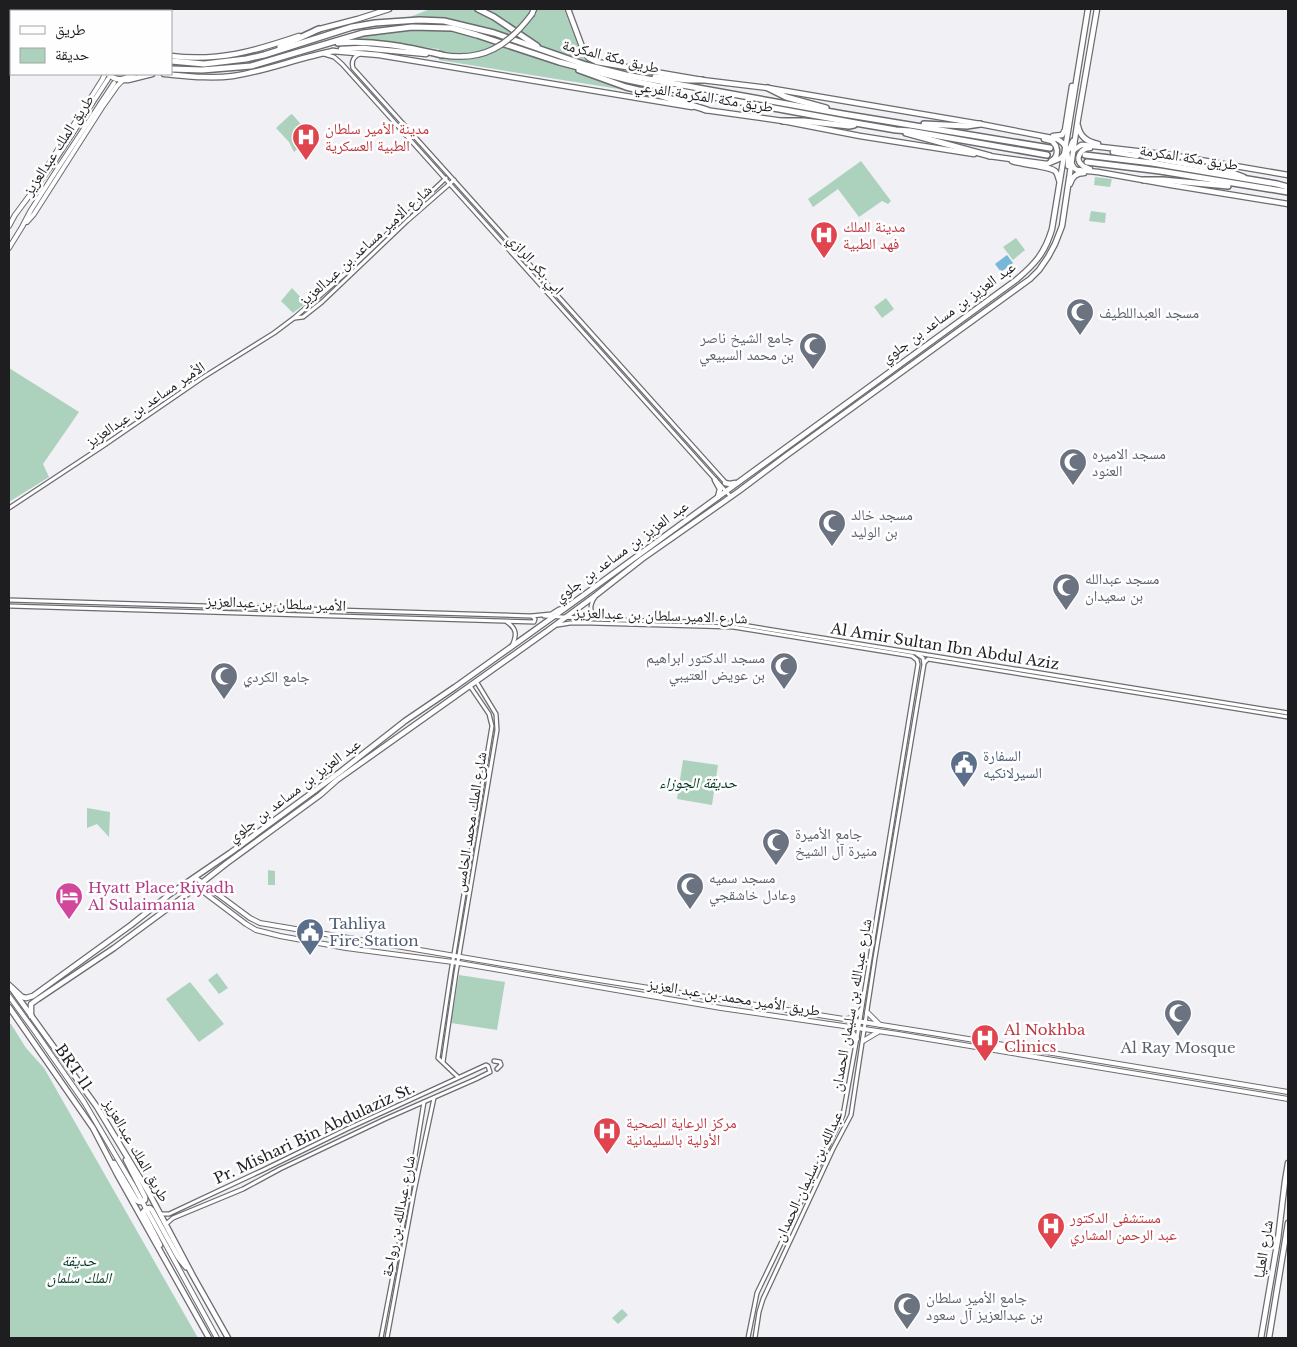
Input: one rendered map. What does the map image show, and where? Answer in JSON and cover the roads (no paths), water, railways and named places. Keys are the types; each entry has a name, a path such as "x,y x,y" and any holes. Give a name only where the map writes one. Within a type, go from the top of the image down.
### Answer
{"highway":[{"path":"478,9 543,51"},
{"name":"طريق مكة المكرمة","path":"172,58 204,64 246,59 352,27 375,23 419,20 444,21 494,33 586,65 626,75 843,114 1050,148"},
{"name":"طريق مكة المكرمة","path":"172,70 218,70 251,66 363,33 412,27 452,28 559,62 628,80 861,124 1046,155"},
{"path":"264,55 319,29"},
{"path":"328,43 379,43 442,55"},
{"path":"534,54 626,87 707,110"},
{"path":"626,75 702,80"},
{"path":"768,88 786,97 843,114"},
{"path":"783,121 804,121 849,126 861,124"},
{"path":"913,125 968,126 980,124"},
{"path":"896,130 990,156"},
{"name":"طريق مكة المكرمة","path":"1085,154 1288,185"},
{"name":"طريق مكة المكرمة","path":"1086,162 1160,171 1288,194"},
{"path":"1144,180 1261,188"}],"main road":[{"path":"25,9 32,10"},
{"path":"172,58 222,57 260,50 319,29 389,9"},
{"name":"طريق مكة المكرمة الفرعي","path":"568,9 584,52 589,58 597,62 702,80 768,88 1057,139 1060,140 1069,154 1074,168 1077,170 1288,204"},
{"name":"عبد العزيز بن مساعد بن جلوي","path":"9,985 22,997 33,996 131,925 170,894 196,878 340,772 405,721 512,646 1016,280 1039,258 1048,243 1055,214 1061,173 1069,154 1069,128 1088,9"},
{"path":"1066,200 1069,154 1075,138 1097,9"},
{"path":"172,75 213,78 234,76 321,53 350,48 452,57 482,53 497,47 518,32 533,10"},
{"name":"طريق مكة المكرمة الفرعي","path":"332,51 495,74 783,121 860,136 1047,164 1084,145 1171,155 1288,174"},
{"path":"172,70 186,76"},
{"path":"9,226 102,80 107,75 115,79 128,80 148,75"},
{"path":"22,228 34,214 117,86 123,79 132,75"},
{"path":"1022,132 1056,137 1062,135 1065,130 1073,84 1077,76"},
{"name":"طريق الملك عبدالعزيز","path":"9,248 47,184 114,83"},
{"path":"1078,119 1079,130 1085,139 1116,149"},
{"path":"1005,158 1048,162 1056,157 1057,147 1052,141 1022,132"},
{"path":"1098,172 1082,166 1080,163 1079,156 1085,148 1231,172 1250,179"},
{"path":"1126,150 1147,157"},
{"path":"1005,158 1018,164 1052,169 1058,174 1059,184"},
{"path":"1066,200 1071,181 1075,176 1080,173 1098,172"},
{"name":"عبد العزيز بن مساعد بن جلوي","path":"31,1016 31,1004 120,943 320,795 337,780 547,631 642,559 1030,279 1045,262 1055,244 1062,226 1066,200"},
{"path":"715,480 720,489 718,497"},
{"path":"726,483 736,484"},
{"path":"570,604 566,608 566,612 574,611"},
{"path":"542,624 548,622 550,624 551,626 547,631"},
{"path":"455,687 459,693"},
{"name":"طريق الأمير محمد بن عبد العزيز","path":"196,878 250,918 260,923 846,1020 866,1021 880,1025 1288,1092"},
{"name":"طريق الأمير محمد بن عبد العزيز","path":"191,881 246,924 256,930 280,936 346,948 452,962 721,1008 1130,1072 1288,1099"},
{"name":"طريق الملك عبدالعزيز","path":"9,985 97,1107 149,1193 228,1338"},
{"name":"BRT 11","path":"9,996 84,1102 146,1208 217,1338"},
{"name":"طريق الملك عبدالعزيز","path":"9,1007 93,1128 209,1338"},
{"path":"846,1020 862,1010"},
{"path":"867,1012 880,1025"},
{"path":"846,1027 857,1039"},
{"path":"863,1040 878,1032"},
{"path":"997,1051 992,1049 992,1047 1005,1048 1012,1046"},
{"path":"1130,1072 1145,1072 1146,1068"},
{"path":"93,1128 136,1200 142,1202 145,1200 145,1197 114,1136"},
{"name":"شارع العليا","path":"1261,1338 1278,1239 1288,1163"},
{"path":"178,1282 143,1212 146,1208 152,1210 178,1257 193,1276"},
{"name":"شارع العليا","path":"1269,1338 1288,1223"},
{"path":"1278,1239 1281,1243 1285,1241"},
{"path":"1275,1257 1276,1253 1279,1252 1282,1259"}],"street":[{"name":"ابي بكر الرازي","path":"321,53 334,57 342,64 715,480 733,495"},
{"name":"ابي بكر الرازي","path":"360,54 354,58 352,62 353,68 726,483 728,490"},
{"name":"شارع ألامير مساعد بن عبدالعزيز","path":"294,318 312,304 450,175"},
{"name":"شارع ألامير مساعد بن عبدالعزيز","path":"294,318 303,316 322,302 407,221 454,180"},
{"path":"354,265 355,268 358,268"},
{"name":"الأمير مساعد بن عبدالعزيز","path":"9,508 294,318"},
{"path":"596,595 591,602 591,607 592,614 596,618"},
{"name":"الأمير سلطان بن عبدالعزيز","path":"9,600 531,616 544,616 564,608"},
{"name":"الأمير سلطان بن عبدالعزيز","path":"9,606 534,622 536,619 531,616"},
{"path":"444,613 448,616 445,619"},
{"path":"453,614 450,616 454,620"},
{"name":"Al Amir Sultan Ibn Abdul Aziz","path":"544,616 730,623 910,651 928,657 1288,715"},
{"path":"574,618 568,620 574,623"},
{"path":"506,621 512,625 515,631 515,639 512,646"},
{"name":"شارع الامير سلطان بن عبدالعزيز","path":"552,626 574,623 733,627 851,645 914,658"},
{"path":"910,651 922,657 928,657"},
{"path":"922,657 924,664"},
{"path":"918,664 922,657"},
{"name":"Al Amir Sultan Ibn Abdul Aziz","path":"914,658 922,657"},
{"name":"Al Amir Sultan Ibn Abdul Aziz","path":"924,664 928,657"},
{"path":"914,658 918,664"},
{"path":"918,664 920,661 924,664"},
{"name":"شارع عبدالله بن سليمان الحمدان","path":"748,1338 757,1293 843,1114 862,1010 918,664"},
{"name":"شارع عبدالله بن سليمان الحمدان","path":"866,1021 902,790 924,664"},
{"name":"شارع الملك محمد الخامس","path":"443,1062 497,730 496,714 476,681"},
{"name":"شارع الملك محمد الخامس","path":"443,1062 438,1058 452,962 492,726 489,714 469,685"},
{"path":"480,702 487,698"},
{"path":"462,910 463,912 467,910"},
{"path":"460,918 464,917 466,920"},
{"name":"عبدالله بن سليمان الحمدان","path":"755,1338 763,1299 833,1149 851,1115 866,1021"},
{"path":"494,1061 500,1062 501,1065 497,1069"},
{"path":"443,1062 458,1077"},
{"name":"Pr. Mishari Bin Abdulaziz St.","path":"160,1214 166,1215 356,1124 458,1077 486,1065 488,1066 490,1072 434,1098"},
{"path":"166,1225 169,1220 175,1217 243,1189 280,1169 434,1098"},
{"name":"شارع عبدالله بن رواحة","path":"387,1338 434,1098"},
{"name":"شارع عبدالله بن رواحة","path":"381,1338 424,1102"},
{"path":"423,1111 427,1105 430,1106 431,1112"},
{"path":"172,1212 172,1215 175,1217"}],"water":[{"path":"1007,255 1013,263 1001,272 995,264"}],"tunnel":[{"path":"114,83 120,75"},
{"path":"1050,148 1085,155"}],"place":[{"name":"مدينة الأمير سلطان الطبية العسكرية","path":"306,161"},
{"name":"مدينة الملك فهد الطبية","path":"824,259"},
{"name":"مسجد العبداللطيف","path":"1080,336"},
{"name":"جامع الشيخ ناصر بن محمد السبيعي","path":"813,370"},
{"name":"مسجد الاميره العنود","path":"1073,486"},
{"name":"مسجد خالد بن الوليد","path":"832,547"},
{"name":"مسجد عبدالله بن سعيدان","path":"1066,611"},
{"name":"مسجد الدكتور ابراهيم بن عويض العتيبي","path":"784,690"},
{"name":"جامع الكردي","path":"224,700"},
{"name":"السفارة السيرلانكيه","path":"964,788"},
{"name":"جامع الأميرة منيرة آل الشيخ","path":"776,866"},
{"name":"مسجد سميه وعادل خاشقجي","path":"690,910"},
{"name":"Hyatt Place Riyadh Al Sulaimania","path":"69,920"},
{"name":"Tahliya Fire Station","path":"310,956"},
{"name":"Al Ray Mosque","path":"1178,1037"},
{"name":"Al Nokhba Clinics","path":"985,1062"},
{"name":"مركز الرعاية الصحية الأولية بالسليمانية","path":"607,1155"},
{"name":"مستشفى الدكتور عبد الرحمن المشاري","path":"1051,1250"},
{"name":"جامع الأمير سلطان بن عبدالعزيز آل سعود","path":"907,1330"}],"park label":[{"name":"حديقة الجوزاء","path":"698,782"},
{"name":"حديقة الملك سلمان","path":"79,1268"}]}
